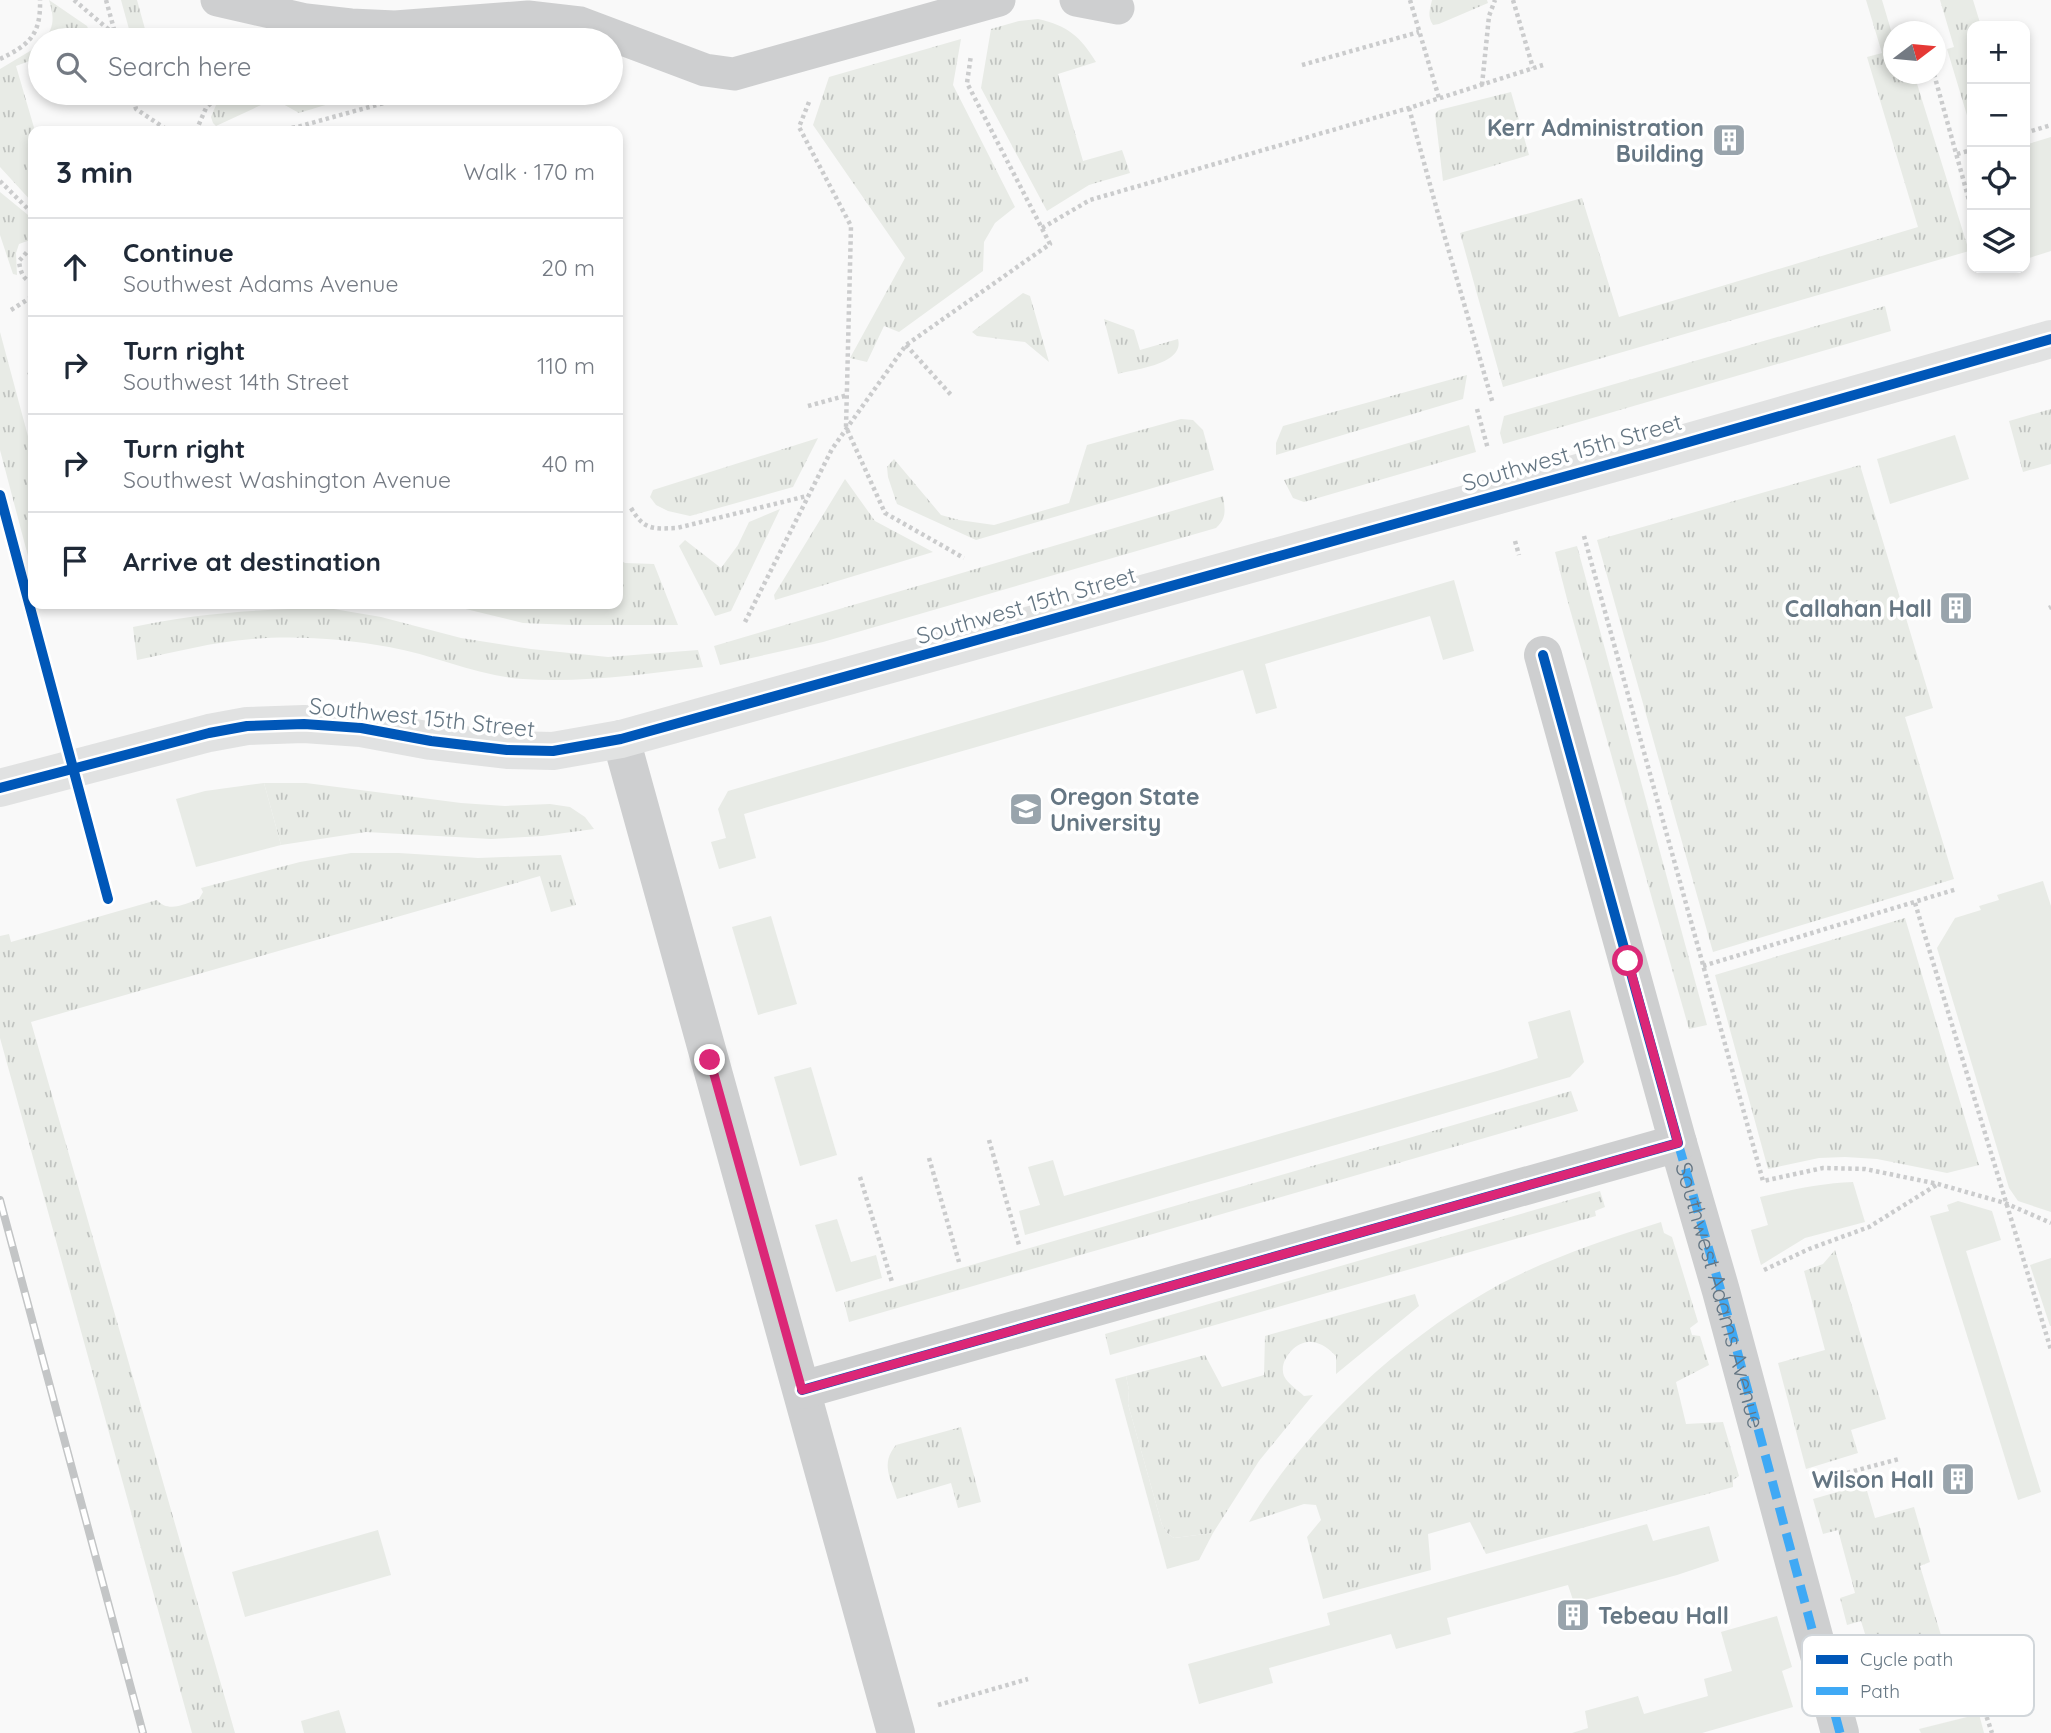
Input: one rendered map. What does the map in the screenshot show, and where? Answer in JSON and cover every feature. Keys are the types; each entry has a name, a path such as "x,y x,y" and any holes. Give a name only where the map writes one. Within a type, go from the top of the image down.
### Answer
{"main road":[{"name":"Southwest 15th Street","path":"0,788 197,736 247,726 304,724 361,728 432,741 507,750 553,751 621,739 2051,339"}],"street":[{"name":"Southwest Adams Avenue","path":"1543,655 1814,1635"},
{"path":"621,739 894,1725"},
{"path":"802,1390 1678,1143"},
{"name":"Southwest Adams Avenue","path":"1835,1716 1840,1733"}],"lane":[{"path":"217,0 306,20 351,25 395,27 528,17 580,23 593,28"},
{"path":"1076,0 1118,8"},
{"path":"623,39 705,70 734,74 988,3"}],"path":[{"path":"37,28 40,0"},
{"path":"74,0 105,28"},
{"path":"106,0 113,28"},
{"path":"1410,0 1439,98"},
{"path":"1482,85 1489,16 1495,0"},
{"path":"1513,0 1533,68"},
{"path":"745,622 832,449 906,345 1050,244 967,83 988,3"},
{"path":"1302,65 1419,32"},
{"path":"0,59 23,47 28,41"},
{"path":"832,46 799,127 850,226 846,427 885,513 964,558"},
{"path":"1042,228 1090,200 1409,108 1542,65"},
{"path":"1937,84 1972,210"},
{"path":"135,105 136,109 162,126"},
{"path":"198,126 209,105"},
{"path":"301,126 377,105"},
{"path":"1409,108 1493,404"},
{"path":"2030,131 2051,125"},
{"path":"1956,155 1967,151"},
{"path":"0,181 28,209"},
{"path":"28,252 19,261 20,271 28,281"},
{"path":"11,310 28,299"},
{"path":"906,345 952,396"},
{"path":"808,406 848,395"},
{"path":"631,508 640,522 656,529 677,528 808,495"},
{"path":"1584,536 1763,1181 1823,1168 1865,1170 1938,1184 2005,1203 2051,1223"},
{"path":"1703,966 1957,890"},
{"path":"1915,903 2051,1350"},
{"path":"989,1140 1019,1245"},
{"path":"929,1157 958,1262"},
{"path":"860,1177 892,1282"},
{"path":"1720,1291 1809,1249 1869,1227 1938,1184"},
{"path":"1776,1493 1899,1459"},
{"path":"894,1725 1028,1679"},
{"path":"1986,1716 1992,1733"}],"green space":[{"path":"49,0 88,28 50,28 52,11"},
{"path":"121,0 137,0 145,28 129,28"},
{"path":"1432,0 1487,0 1488,3 1433,25 1430,16"},
{"path":"1866,0 1882,0 1888,21 1883,21 1883,84 1917,84 1967,252 1503,387 1460,233 1582,198 1619,317 1918,227 1867,57 1882,53"},
{"path":"1940,0 1973,0 1979,21 1967,21 1967,115 1947,49 1954,47"},
{"path":"1038,19 1072,33 1096,62 1058,74 1083,161 1122,150 1130,173 1089,185 1047,211 981,88 991,29"},
{"path":"961,39 953,85 1015,207 995,223 984,242 983,271 899,332 884,326 867,362 850,358 905,258 813,125 829,77"},
{"path":"28,52 28,62 16,66 34,126 28,126 28,198 0,167 0,69"},
{"path":"1511,92 1529,155 1443,181 1435,114 1439,110"},
{"path":"216,105 261,105 216,126 211,117"},
{"path":"285,105 325,105 299,113"},
{"path":"2051,137 2051,251 2030,258 2030,147 2030,143"},
{"path":"0,192 28,215 28,241 19,244 16,253 17,275 13,274 0,235"},
{"path":"1023,293 1030,296 1049,362 1025,342 977,336 972,332"},
{"path":"1885,306 1891,331 1503,444 1500,433 1504,416"},
{"path":"1104,319 1134,330 1140,350 1178,339 1178,347 1167,360 1118,374"},
{"path":"0,332 28,436 28,556 0,450"},
{"path":"1467,375 1463,399 1276,455 1276,443 1283,426"},
{"path":"2051,409 2051,464 2023,472 2009,421"},
{"path":"1181,419 1193,420 1203,430 1214,470 976,540 897,504 888,477 887,467 894,459 941,515 994,525 1069,503 1087,445"},
{"path":"1469,425 1476,452 1304,502 1293,498 1284,480"},
{"path":"1955,435 1969,479 1890,504 1877,459"},
{"path":"818,438 793,487 690,516 668,511 656,505 650,497 653,490"},
{"path":"1860,465 1933,708 1905,717 1954,879 1713,952 1597,540"},
{"path":"845,479 875,521 933,552 775,600 774,595"},
{"path":"1223,496 1224,517 1216,528 823,642 720,665 714,646"},
{"path":"780,509 731,611 715,616 679,546 685,540 721,568 738,545 749,522"},
{"path":"1577,546 1707,1025 1689,1029 1567,599 1555,552"},
{"path":"623,562 654,564 678,625 572,625 523,623 466,609 623,609"},
{"path":"1454,580 1474,651 1443,660 1430,616 1265,664 1277,708 1256,714 1243,670 744,814 756,858 719,869 711,842 726,838 718,809 728,791"},
{"path":"279,609 334,609 381,617 461,638 608,657 698,650 703,667 591,679 523,679 489,674 389,647 286,637 223,642 137,660 133,627"},
{"path":"264,783 306,783 461,803 505,806 550,804 570,807 585,817 594,829 491,839 366,832 281,845"},
{"path":"264,783 281,845 196,867 176,799 205,791"},
{"path":"351,853 478,858 561,855 576,905 551,912 540,876 31,1022 235,1733 192,1733 0,1038 0,936 9,934 11,942 157,900 171,907 182,905 199,899 203,892 201,888 300,862"},
{"path":"2043,881 2051,906 2051,1212 2018,1201 2009,1188 1937,948 1955,918 1981,910 1979,906 1999,900 1997,895"},
{"path":"771,916 797,1004 758,1015 732,927"},
{"path":"1905,918 1979,1165 1947,1173 1877,1159 1845,1157 1819,1158 1768,1169 1715,975"},
{"path":"1570,1010 1584,1062 1570,1077 1025,1235 1019,1211 1040,1205 1028,1167 1053,1160 1064,1196 1497,1071 1538,1058 1528,1022"},
{"path":"811,1067 837,1155 800,1166 774,1077"},
{"path":"1571,1091 1578,1111 849,1322 844,1302"},
{"path":"1853,1182 1865,1222 1805,1238 1761,1265 1751,1230 1768,1225 1760,1197 1818,1185"},
{"path":"1600,1191 1605,1207 1595,1211 1596,1216 1110,1355 1105,1334"},
{"path":"1958,1201 1992,1211 2001,1240 1966,1251 2041,1492 2018,1500 1930,1216 1949,1211 1947,1205"},
{"path":"837,1219 851,1262 876,1255 882,1278 836,1292 815,1225"},
{"path":"1661,1222 1664,1233 1672,1237 1698,1322 1690,1328 1692,1335 1700,1336 1709,1365 1676,1382 1686,1424 1723,1422 1739,1476 1733,1480 1733,1487 1486,1554 1470,1522 1428,1534 1431,1570 1323,1599 1307,1537 1321,1520 1316,1505 1304,1504 1249,1522 1272,1486 1328,1418 1360,1386 1429,1329 1465,1305 1521,1274 1580,1249"},
{"path":"1835,1250 1886,1419 1851,1430 1858,1453 1806,1469 1778,1363 1825,1350 1804,1271 1823,1264"},
{"path":"2051,1258 2051,1326 2050,1326 2030,1265"},
{"path":"1415,1294 1419,1306 1336,1374 1336,1356 1325,1347 1306,1342 1295,1348 1286,1358 1284,1376 1304,1396 1313,1395 1259,1461 1213,1533 1174,1538 1168,1534 1162,1525 1128,1404 1126,1376 1205,1355 1222,1387 1264,1375 1265,1336"},
{"path":"1126,1376 1128,1404 1162,1525 1174,1538 1213,1533 1199,1560 1167,1569 1115,1379"},
{"path":"961,1427 981,1502 958,1508 951,1483 897,1499 888,1465 896,1445"},
{"path":"1865,1484 1875,1518 1914,1507 1930,1562 1920,1566 1941,1635 1865,1635 1861,1621 1847,1625 1840,1598 1855,1593 1838,1530 1823,1534 1813,1499"},
{"path":"1647,1524 1653,1541 1709,1526 1719,1561 1574,1603 1568,1585 1447,1618 1451,1634 1396,1649 1391,1634 1269,1668 1273,1683 1199,1704 1188,1664 1330,1625 1327,1613"},
{"path":"378,1530 391,1575 245,1617 232,1572"},
{"path":"1777,1616 1792,1667 1782,1671 1793,1707 1702,1733 1572,1733 1588,1728 1585,1711 1638,1696 1644,1714 1708,1696 1704,1679 1732,1671 1721,1632"},
{"path":"339,1710 346,1733 304,1733 301,1721"},
{"path":"1980,1716 1984,1733 1921,1733 1919,1729"}],"railway":[{"path":"0,1200 143,1733"}],"marked path":[{"path":"1678,1143 1721,1291 1814,1635"},
{"path":"1835,1716 1840,1733"}],"cycle path":[{"path":"0,788 209,733 247,726 304,724 361,728 431,741 507,750 553,751 621,739 2051,339"},
{"path":"0,495 28,600"},
{"path":"30,609 108,899"},
{"path":"802,1390 1678,1143 1543,655"}],"place":[{"name":"Kerr Administration Building","path":"1729,140"},
{"name":"Callahan Hall","path":"1956,608"},
{"name":"Oregon State University","path":"1026,809"},
{"name":"Wilson Hall","path":"1958,1479"},
{"name":"Tebeau Hall","path":"1573,1615"}],"route":[{"path":"710,1060 802,1390 1678,1143 1628,961"}]}
